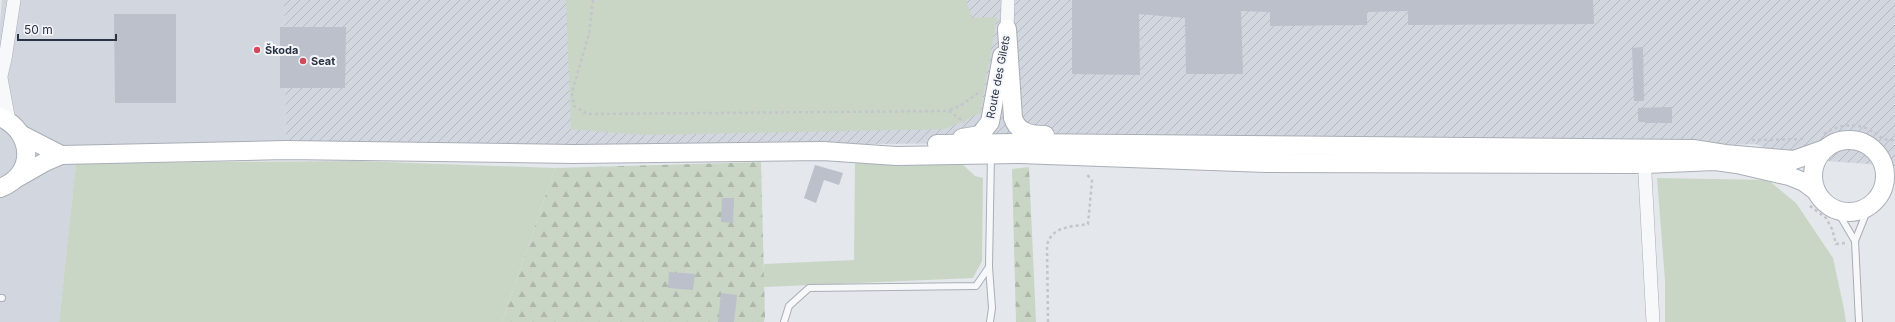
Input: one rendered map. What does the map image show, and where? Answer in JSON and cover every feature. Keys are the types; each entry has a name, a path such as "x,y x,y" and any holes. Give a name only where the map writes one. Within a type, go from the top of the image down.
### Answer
{"main road":[{"name":"Route des Gilets","path":"1007,29 1013,118 1015,125 1029,134 1084,136 1111,144"},
{"name":"Route des Gilets","path":"921,144 980,135 990,122 1007,29"},
{"name":"Route des Gilets","path":"996,149 1007,29"},
{"path":"5,119 22,135 61,155"},
{"path":"6,186 23,169 26,158 26,146 22,135"},
{"path":"6,186 46,162 61,155 286,150 574,154 822,151 889,145 921,144 996,149 1020,154 1266,163 1644,156 1693,149 1725,154 1794,160 1825,149 1840,140 1854,139 1868,144 1879,154 1895,161"},
{"path":"822,151 896,156 996,149 1111,144 1644,156 1737,164 1789,176 1804,182 1816,191"},
{"path":"1825,149 1818,157 1813,171 1814,185 1820,198 1831,208 1844,212 1859,211 1882,195 1886,181 1885,167 1879,154"}],"street":[{"path":"5,119 1,79 14,0"},
{"name":"Route des Gilets","path":"1007,29 1008,0"},
{"path":"1644,156 1653,322"}],"lane":[{"path":"990,322 992,308 989,268 996,149"},
{"path":"1855,241 1882,195"},
{"path":"1836,209 1855,241 1859,322"},
{"path":"784,322 789,306 809,288 976,286 989,268"}],"path":[{"path":"572,92 589,34 593,0"}],"shaded area":[{"path":"2,0 284,0 286,150 77,155 59,322 0,322 0,23"},
{"path":"284,0 1895,0 1895,166 1799,159 1755,144 1644,148 973,143 286,150"}],"green space":[{"path":"566,0 966,0 972,18 997,17 980,113 946,129 642,135 571,129"},
{"path":"356,161 555,168 502,322 59,322 76,163"},
{"path":"761,162 764,322 502,322 555,168"},
{"path":"855,163 944,165 961,163 975,176 983,178 982,261 973,278 764,287 764,264 854,260"},
{"path":"1029,167 1036,322 1016,322 1012,169"},
{"path":"1657,178 1768,180 1796,203 1833,258 1846,322 1665,322 1665,280"}],"building":[{"path":"1072,0 1593,0 1594,24 1408,25 1408,11 1367,12 1367,25 1270,26 1270,12 1241,11 1243,74 1186,74 1185,18 1139,14 1140,75 1072,74"},
{"path":"114,14 176,14 176,103 115,103"},
{"path":"280,27 346,27 345,88 280,88"},
{"path":"1643,47 1644,101 1634,101 1632,48"},
{"path":"1672,107 1672,123 1638,122 1638,108"},
{"path":"815,165 843,173 839,185 824,180 816,203 804,198"},
{"path":"722,198 734,198 733,223 721,222"},
{"path":"669,272 695,274 693,290 668,288"},
{"path":"721,293 737,295 734,322 718,322"}],"place":[{"name":"Škoda","path":"257,50"},
{"name":"Seat","path":"303,61"}]}
